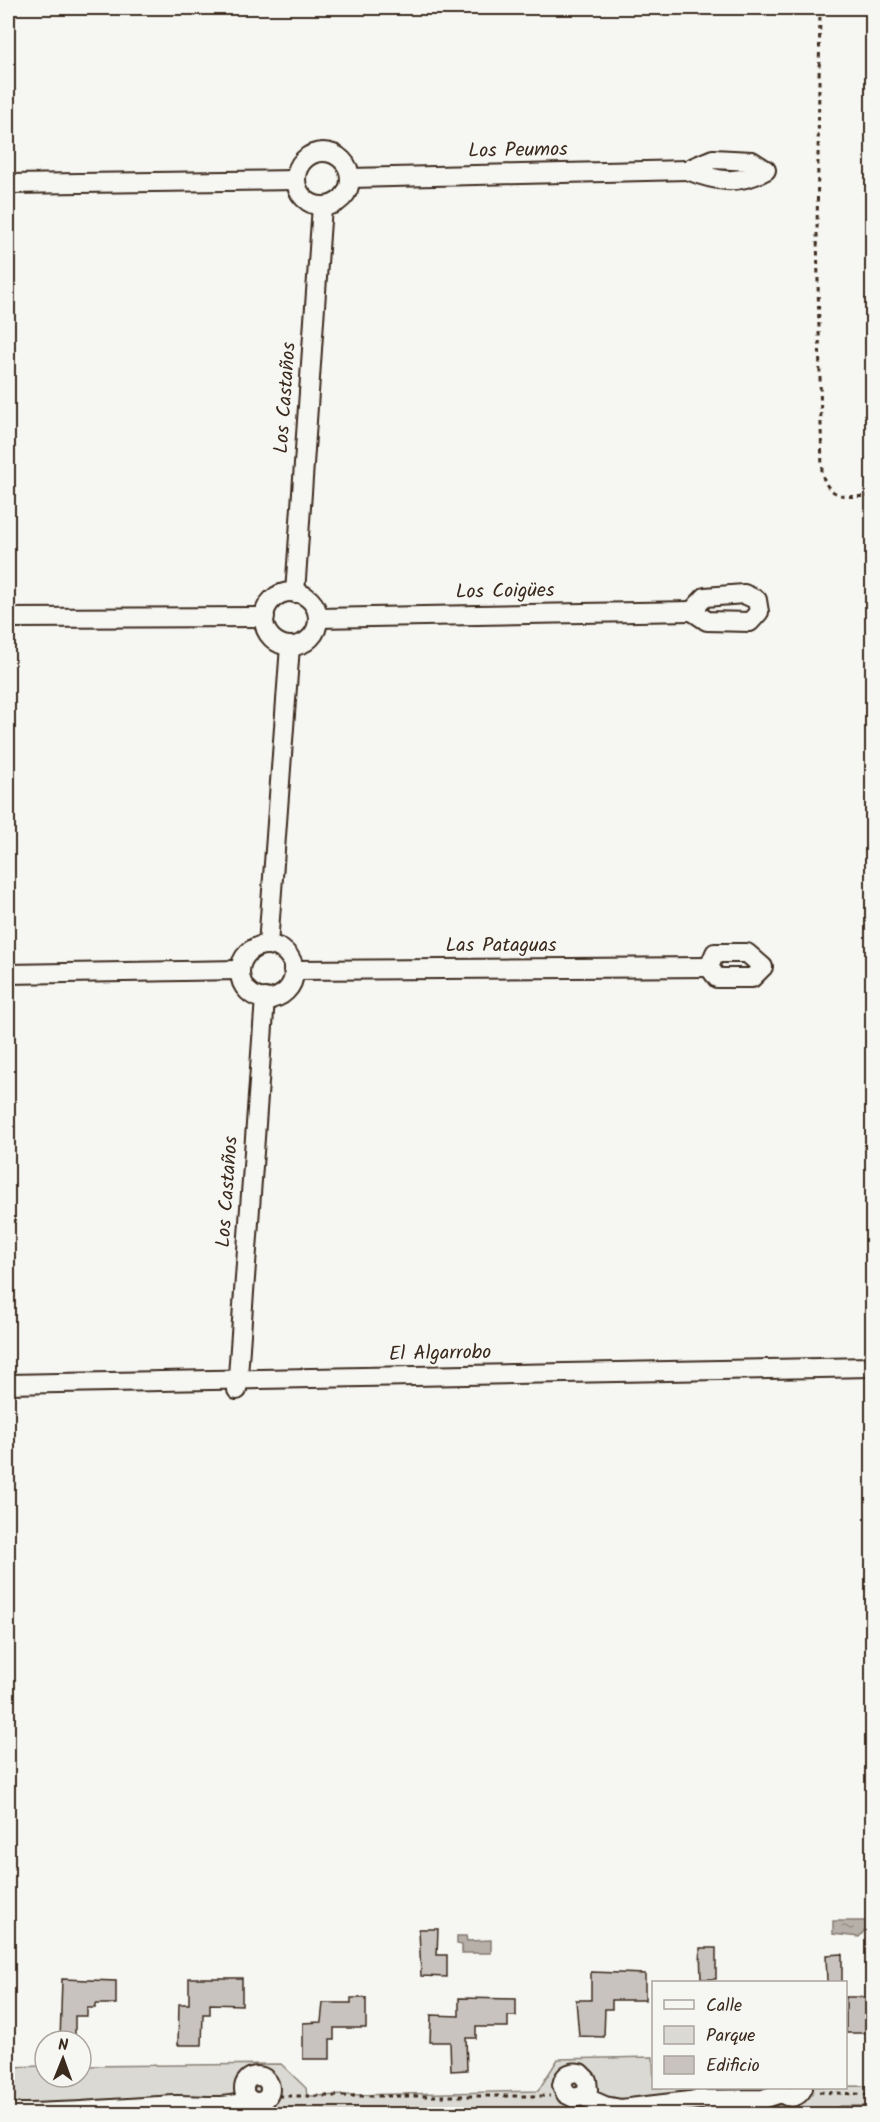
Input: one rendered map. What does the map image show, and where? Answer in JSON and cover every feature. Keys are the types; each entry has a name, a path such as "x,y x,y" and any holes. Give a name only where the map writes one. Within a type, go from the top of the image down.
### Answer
{"street":[{"path":"318,152 333,153 340,157 346,163 351,178 343,198 322,206 304,198 296,180 299,165 310,154 318,152"},
{"name":"Los Peumos","path":"351,178 687,170"},
{"path":"8,184 296,180"},
{"name":"Los Castaños","path":"295,593 322,206"},
{"path":"295,593 308,598 314,604 318,618 310,638 305,642 290,646 272,637 265,617 274,599 295,593"},
{"name":"Los Coigües","path":"318,618 692,611"},
{"path":"8,618 265,617"},
{"path":"268,945 290,646"},
{"path":"268,945 286,953 293,970 293,978 285,991 264,998 249,992 240,978 240,970 249,952 268,945"},
{"name":"Las Pataguas","path":"293,970 709,967"},
{"path":"8,974 240,970"},
{"name":"Los Castaños","path":"238,1384 264,998"},
{"name":"El Algarrobo","path":"8,1394 238,1384 873,1367"},
{"name":"El Algarrobo","path":"8,1384 873,1380"},
{"path":"8,2112 149,2111 235,2105 249,2099 244,2085 251,2078 261,2076 265,2079 270,2093"},
{"path":"574,2095 621,2109 698,2107 763,2099 780,2090 794,2096 802,2089"}],"path":[{"path":"820,8 818,233 822,473 828,490 836,494 873,496"},
{"path":"808,2089 826,2093 873,2095"},
{"path":"270,2093 280,2096 346,2097 574,2095"}],"green space":[{"path":"652,2057 652,2089 847,2089 847,2086 872,2086 872,2106 841,2106 820,2114 8,2114 8,2067 33,2066 33,2089 93,2089 93,2066 281,2064 306,2088 307,2096 538,2091 558,2059"}],"water":[{"path":"833,1921 866,1921 866,1929 859,1937 833,1934"},
{"path":"457,1936 466,1936 467,1941 491,1940 491,1953 462,1953 462,1945 457,1944"}],"building":[{"path":"419,1929 438,1929 437,1955 447,1955 447,1977 421,1976"},
{"path":"700,1948 716,1948 716,1979 701,1979"},
{"path":"842,1954 842,1981 827,1981 826,1955"},
{"path":"591,1972 645,1974 645,2000 612,2000 612,2009 605,2009 604,2037 579,2036 576,2000 591,2000"},
{"path":"189,1978 242,1978 242,2005 210,2004 210,2014 203,2014 202,2045 178,2045 179,2004 189,2004"},
{"path":"62,1979 116,1981 116,2004 95,2004 95,2008 87,2008 87,2016 75,2016 75,2029 60,2029"},
{"path":"847,1997 873,1997 873,2019 868,2018 868,2033 847,2033"},
{"path":"351,1998 366,1998 366,2028 334,2028 334,2040 330,2040 330,2059 303,2059 303,2023 321,2022 323,2003 351,2003"},
{"path":"459,1998 516,1999 516,2016 508,2016 508,2027 476,2027 476,2038 466,2038 467,2070 451,2071 450,2042 430,2042 431,2015 459,2016"}]}
